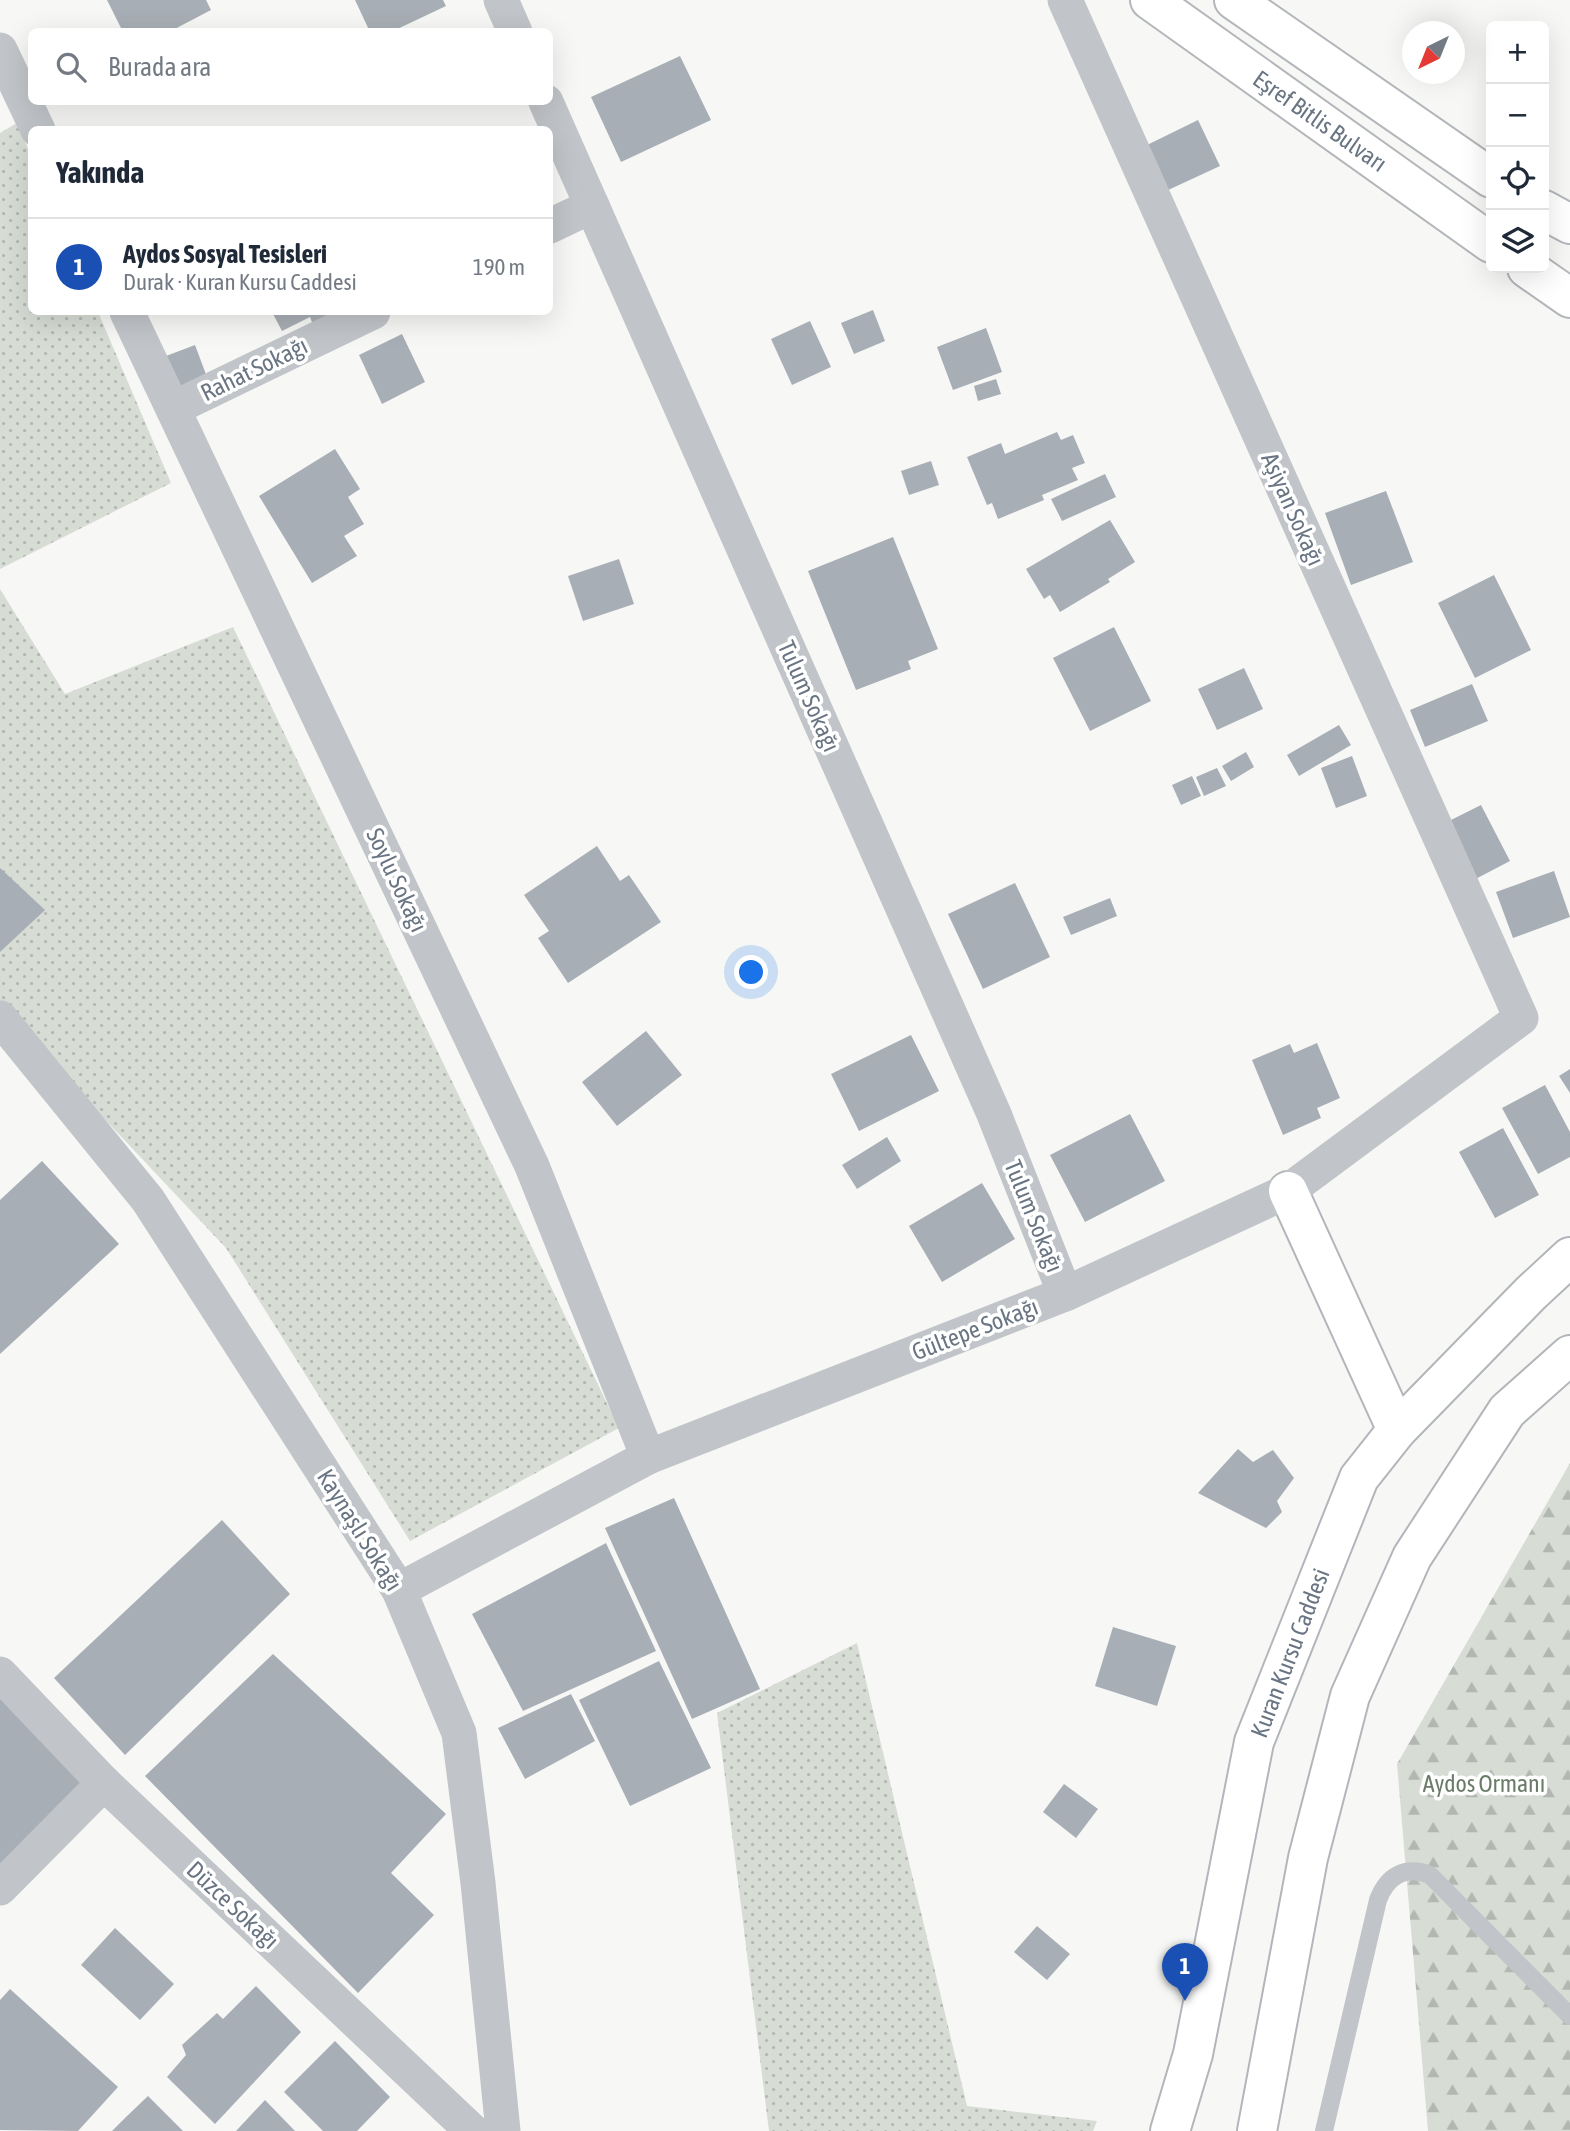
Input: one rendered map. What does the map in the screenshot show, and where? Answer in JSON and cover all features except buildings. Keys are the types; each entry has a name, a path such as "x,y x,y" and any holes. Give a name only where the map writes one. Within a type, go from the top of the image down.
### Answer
{"main road":[{"name":"Eşref Bitlis Bulvarı","path":"1150,0 1486,239"},
{"name":"Eşref Bitlis Bulvarı","path":"1234,0 1486,175"},
{"path":"1546,210 1570,224"},
{"path":"1534,273 1570,298"},
{"path":"1287,1191 1397,1430"},
{"name":"Kuran Kursu Caddesi","path":"1170,2131 1193,2054 1254,1742 1359,1478 1397,1430 1531,1293 1570,1257"},
{"path":"1257,2131 1308,1858 1350,1696 1412,1558 1507,1411 1570,1355"}],"street":[{"path":"501,0 513,28"},
{"name":"Aşiyan Sokağı","path":"1065,0 1521,1018"},
{"path":"0,50 36,126"},
{"name":"Tulum Sokağı","path":"547,105 988,1102 1065,1294"},
{"path":"553,225 592,206"},
{"name":"Soylu Sokağı","path":"128,315 532,1166 648,1457"},
{"name":"Rahat Sokağı","path":"174,408 367,315"},
{"name":"Kaynaşlı Sokağı","path":"0,1018 148,1200 399,1590 459,1733 478,1883 503,2131"},
{"name":"Gültepe Sokağı","path":"399,1590 648,1457 1065,1294 1287,1191 1521,1018"},
{"name":"Düzce Sokağı","path":"0,1674 104,1783 472,2131"},
{"path":"0,1888 104,1783"}],"lane":[{"path":"1324,2131 1378,1900 1391,1878 1402,1873 1421,1872 1430,1875 1570,2016"}],"green space":[{"path":"17,123 28,149 28,315 99,315 171,483 0,569 0,133"},
{"path":"0,589 65,694 233,627 619,1428 410,1541 226,1248 0,1008"},
{"name":"Aydos Ormanı","path":"1570,1463 1570,2131 1428,2131 1397,1764"},
{"path":"857,1643 967,2106 1097,2121 1093,2131 769,2131 717,1713"}],"place":[{"name":"Aydos Sosyal Tesisleri","path":"1185,2001"}]}
